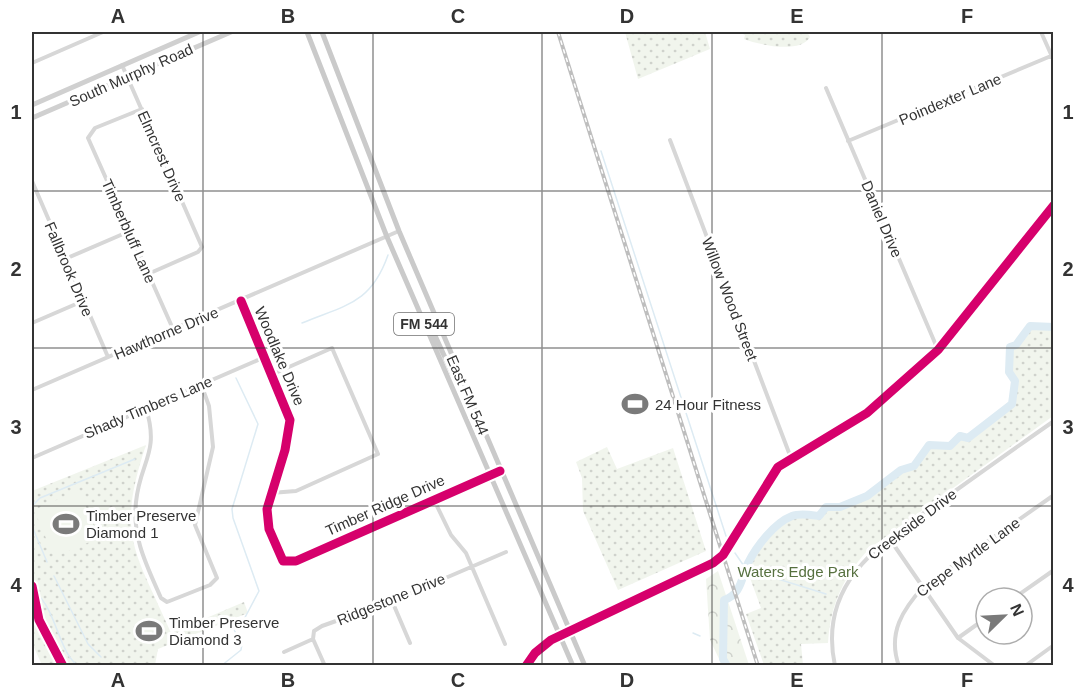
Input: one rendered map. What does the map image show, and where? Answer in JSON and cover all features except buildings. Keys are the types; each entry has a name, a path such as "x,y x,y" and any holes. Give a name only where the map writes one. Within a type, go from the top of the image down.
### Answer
{"main road":[{"name":"South Murphy Road","path":"32,105 199,32"},
{"name":"South Murphy Road","path":"32,118 231,32"},
{"name":"East FM 544","path":"307,32 387,237 573,666"},
{"name":"East FM 544","path":"322,32 399,231 585,666"},
{"path":"187,37 192,48"},
{"path":"333,97 346,93"},
{"path":"427,330 432,328 453,375 463,384"}],"street":[{"path":"32,63 103,32"},
{"path":"1041,32 1053,61"},
{"name":"Poindexter Lane","path":"848,141 1051,56"},
{"name":"Elmcrest Drive","path":"122,65 202,247 198,252 148,274"},
{"name":"Daniel Drive","path":"826,88 938,350"},
{"name":"Timberbluff Lane","path":"142,110 90,132 89,141 174,329"},
{"name":"Willow Wood Street","path":"670,140 791,458"},
{"name":"Fallbrook Drive","path":"32,181 108,357"},
{"path":"526,666 543,645 718,559 730,547 769,478 778,467 867,413 938,350 1053,205"},
{"path":"65,259 130,231"},
{"name":"Hawthorne Drive","path":"32,390 399,231"},
{"path":"32,323 83,301"},
{"name":"Woodlake Drive","path":"241,301 290,420 285,450 267,509 269,529 283,561"},
{"path":"271,493 296,491 378,454 332,348 273,374"},
{"name":"Shady Timbers Lane","path":"32,458 265,357"},
{"path":"146,408 152,439 136,499 136,534 141,557 164,602 210,585 217,578 195,525 213,447 209,406 201,384"},
{"name":"Creekside Drive","path":"835,666 831,633 834,612 846,584 858,567 889,538 1053,422"},
{"name":"Timber Ridge Drive","path":"283,561 296,561 500,471"},
{"name":"Crepe Myrtle Lane","path":"899,666 894,647 900,615 924,586 1053,495"},
{"path":"434,500 444,522 472,566 505,644"},
{"path":"889,538 958,638 995,666"},
{"name":"Ridgestone Drive","path":"284,652 313,639 314,632 322,626 392,601 506,552"},
{"path":"1031,586 1053,570"},
{"path":"392,601 410,643"},
{"path":"958,638 974,627"},
{"path":"313,639 325,666"},
{"path":"1025,666 1053,645"}],"green space":[{"path":"625,32 705,32 710,49 638,79"},
{"path":"739,32 793,32 794,34 807,32 810,37 798,45 779,47 744,39 745,35"},
{"name":"Waters Edge Park","path":"1030,326 1053,327 1053,416 870,548 853,569 840,591 829,629 828,643 801,644 803,665 764,665 746,614 761,608 746,567 769,534 793,515 819,516 826,507 840,507 867,496 901,470 914,466 929,445 950,446 960,436 969,438 1012,404 1015,381 1009,372 1010,347 1016,345"},
{"path":"146,445 132,502 131,524 140,562 171,633 244,602 248,613 158,649 155,665 42,665 32,643 32,491"},
{"path":"607,447 617,469 673,448 706,551 618,590 583,511 582,478 576,462"},
{"name":"Timber Preserve Diamond 1","path":"79,490 99,538 54,557 34,510"},
{"path":"105,502 112,520 102,524 95,506"},
{"path":"718,571 749,665 722,665 710,640 706,579"}],"waterway":[{"path":"601,151 726,536"},
{"path":"302,323 355,301 373,284 388,255"},
{"path":"727,666 723,659 724,600 738,590 751,557 772,530 792,516 802,514 819,516 826,507 840,507 867,496 901,470 914,466 929,445 950,446 960,436 968,438 1012,404 1015,381 1009,372 1010,347 1016,345 1030,326 1054,327"},
{"path":"221,666 241,650 242,644 233,628 241,625 259,591 233,518 232,509 258,424 236,378"},
{"path":"32,506 40,498 135,459"},
{"path":"32,526 47,562"},
{"path":"735,553 746,569 826,594"},
{"path":"54,576 88,644 101,657"},
{"path":"35,592 48,610 67,652 79,666"},
{"path":"693,633 700,636"}],"railway":[{"path":"558,32 758,666"}],"cycle path":[{"path":"526,666 535,653 551,640 713,563 723,555 778,467 867,413 938,350 1054,205"},
{"path":"241,301 290,420 285,450 267,509 269,529 283,561 296,561 500,471"},
{"path":"32,586 39,620 63,666"}],"place":[{"name":"24 Hour Fitness","path":"635,404"},
{"name":"Timber Preserve Diamond 1","path":"66,524"},
{"name":"Timber Preserve Diamond 3","path":"149,631"}]}
